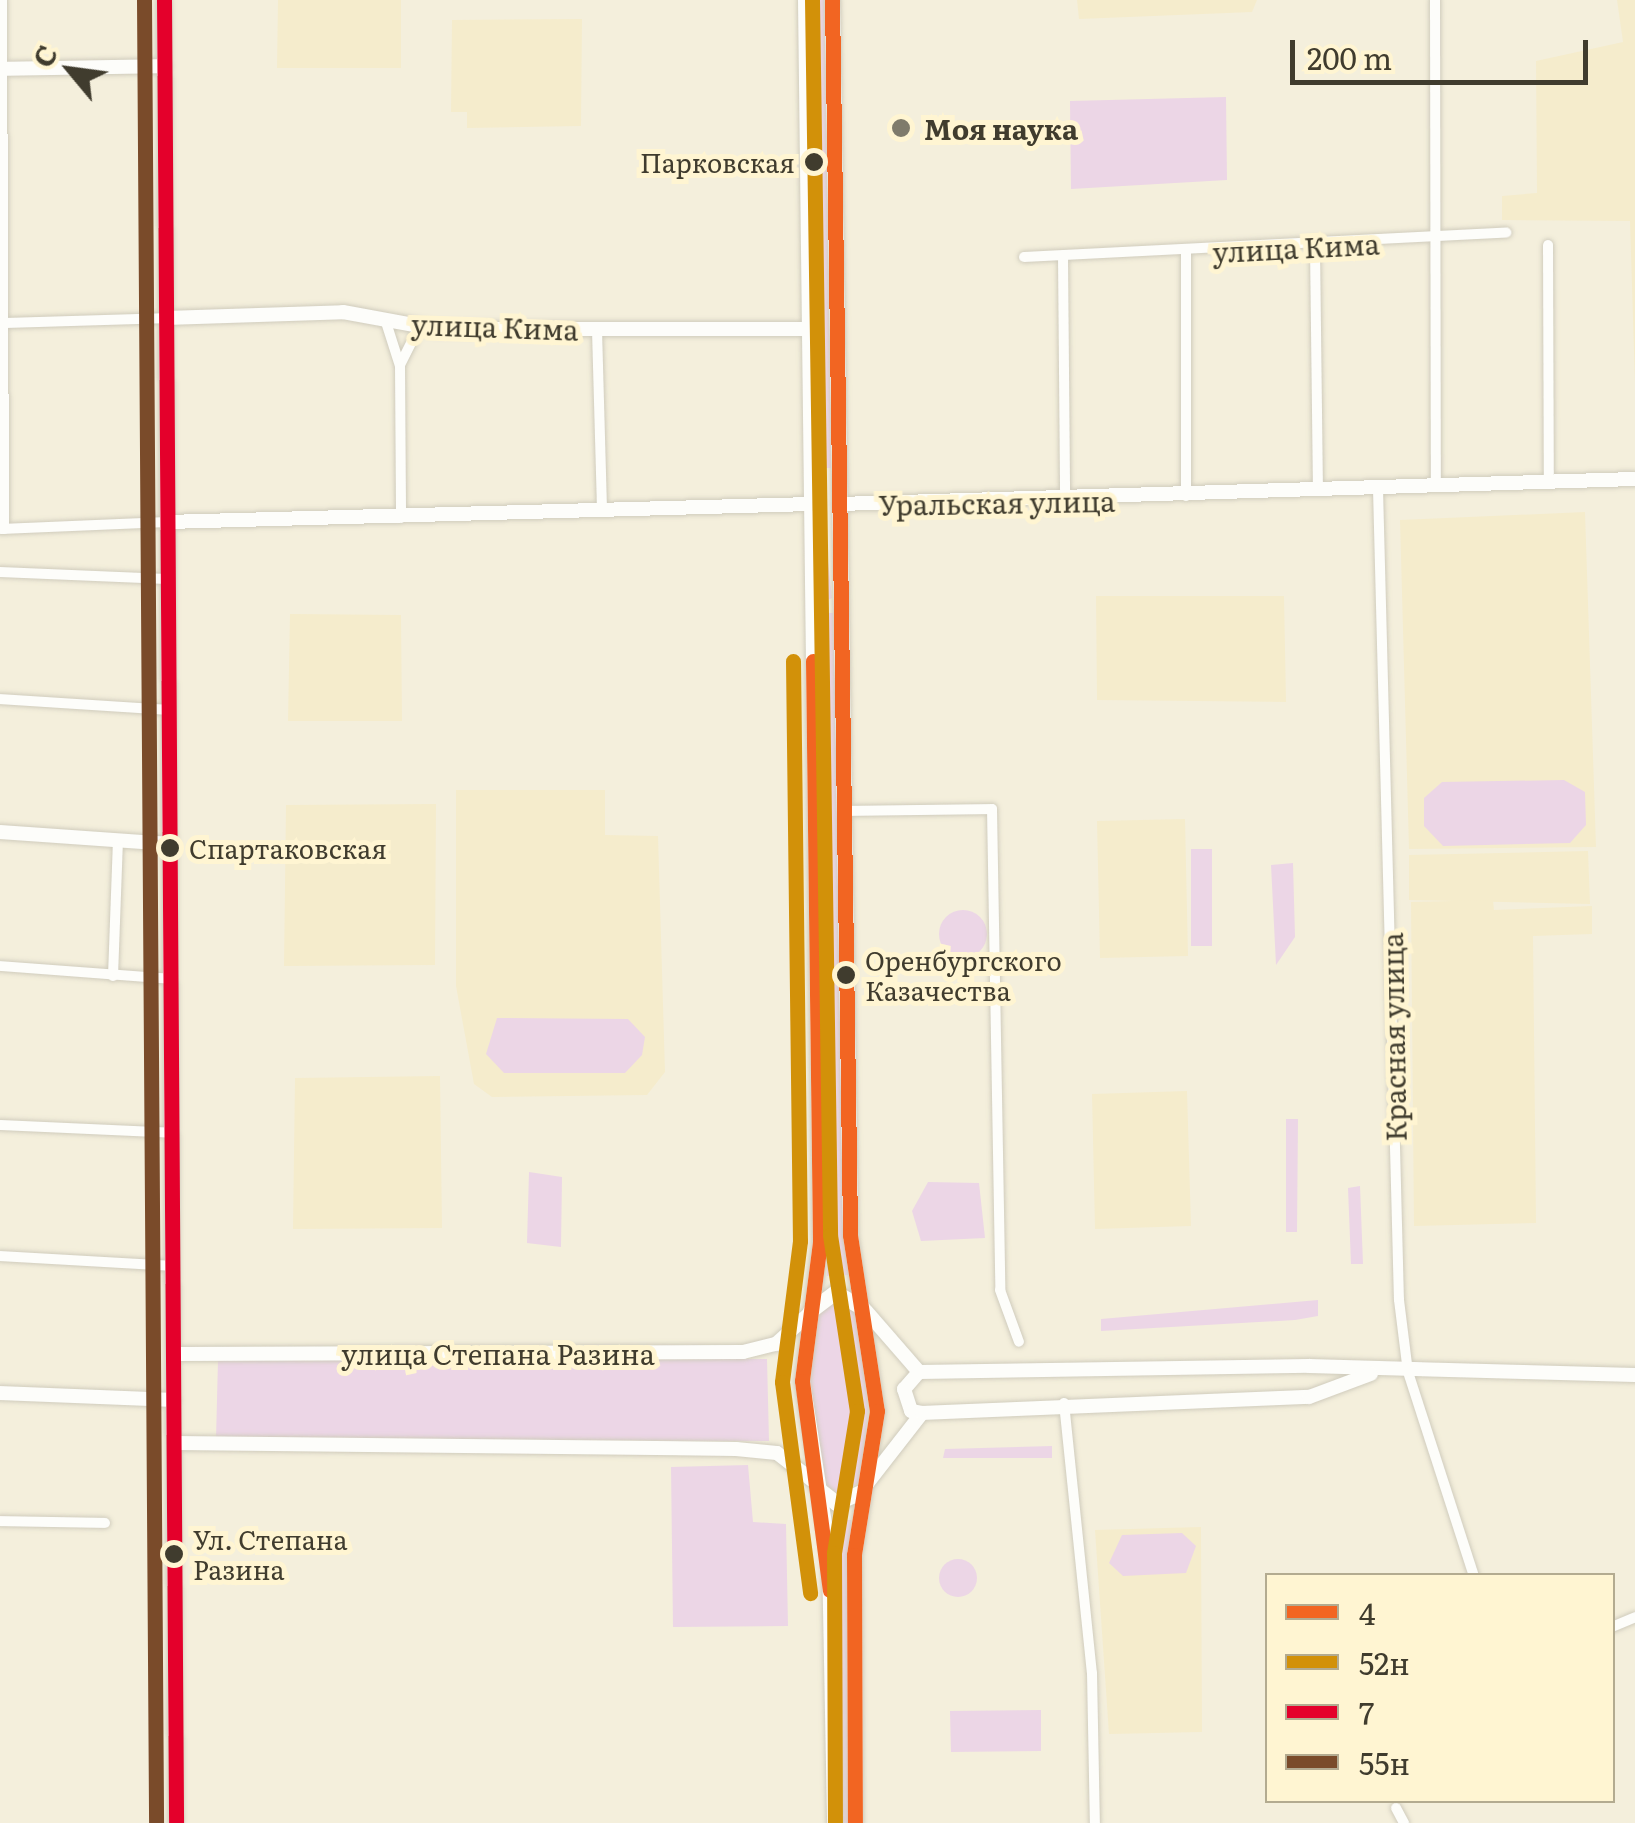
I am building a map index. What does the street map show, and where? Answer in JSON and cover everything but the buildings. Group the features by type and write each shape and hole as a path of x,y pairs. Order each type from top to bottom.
{"main road":[{"path":"164,0 176,1823"},
{"path":"805,0 820,1242 802,1381 812,1480 829,1556 834,1823"},
{"path":"832,0 850,1235 866,1311 877,1411 854,1555 855,1823"},
{"path":"1,69 164,66"},
{"name":"улица Кима","path":"166,318 384,319 418,328 811,328"},
{"name":"Уральская улица","path":"166,522 401,519 602,506 1065,502 1635,479"},
{"path":"812,606 840,606"},
{"path":"0,832 171,844"},
{"path":"808,1314 835,1292 866,1311 919,1372"},
{"name":"улица Степана Разина","path":"174,1354 744,1352 776,1344 808,1314"},
{"path":"1372,1374 1309,1398 1064,1404 922,1413 911,1411 904,1389 919,1372 1309,1366 1372,1374 1635,1375"},
{"path":"0,1393 174,1400"},
{"path":"175,1443 736,1449 778,1453 836,1503 866,1486 922,1413"}],"street":[{"path":"2,0 2,529"},
{"path":"1435,0 1440,212 1429,238 1436,486"},
{"name":"улица Кима","path":"1024,257 1316,247 1506,234"},
{"path":"1548,245 1549,482"},
{"path":"1316,247 1318,491"},
{"path":"1186,252 1186,497"},
{"path":"1063,256 1065,502"},
{"name":"улица Кима","path":"2,323 166,318"},
{"path":"384,319 400,366 401,519"},
{"path":"400,366 418,328"},
{"path":"597,330 602,506"},
{"name":"Красная улица","path":"1378,489 1408,1372 1473,1573"},
{"name":"Уральская улица","path":"2,529 166,522"},
{"path":"0,572 167,579"},
{"path":"0,699 168,710"},
{"path":"846,810 992,809 1000,1290 1019,1342"},
{"path":"113,976 118,842"},
{"path":"0,966 172,980"},
{"path":"0,1125 172,1133"},
{"path":"0,1256 174,1266"},
{"path":"1064,1404 1092,1672 1095,1823"},
{"path":"0,1521 104,1524"},
{"path":"1396,1808 1404,1823"}],"shaded area":[{"path":"278,0 401,0 401,68 277,68"},
{"path":"816,0 824,0 831,468 820,468"},
{"path":"1077,0 1257,0 1252,12 1079,19"},
{"path":"1617,0 1635,0 1635,383 1630,221 1502,220 1502,196 1537,193 1536,61 1623,42"},
{"path":"582,19 581,126 467,128 467,112 451,112 452,20"},
{"path":"1226,97 1227,180 1071,189 1070,101"},
{"path":"1585,512 1596,847 1409,849 1400,520"},
{"path":"825,534 832,598 826,601 819,547"},
{"path":"1096,596 1284,596 1286,702 1097,700"},
{"path":"822,613 833,613 849,1275 827,1276"},
{"path":"290,614 401,615 402,721 288,721"},
{"path":"1564,780 1585,792 1586,825 1570,843 1443,846 1424,826 1424,798 1442,782"},
{"path":"456,790 605,790 605,835 658,836 665,1072 647,1095 492,1097 474,1084 456,986"},
{"path":"436,804 435,965 284,966 286,805"},
{"path":"1185,819 1188,956 1100,958 1097,821"},
{"path":"1191,849 1212,849 1212,946 1191,946"},
{"path":"1588,851 1590,904 1409,900 1409,855"},
{"path":"1293,863 1295,937 1276,965 1271,865"},
{"path":"1493,900 1494,910 1592,906 1592,934 1533,936 1536,1223 1414,1226 1411,902"},
{"path":"963,910 980,917 987,934 980,951 963,958 946,951 939,934 946,917"},
{"path":"497,1018 628,1019 645,1037 642,1055 625,1073 504,1073 486,1054"},
{"path":"440,1076 442,1228 293,1229 295,1078"},
{"path":"1187,1091 1191,1226 1095,1229 1092,1094"},
{"path":"1286,1119 1298,1119 1297,1232 1286,1232"},
{"path":"529,1172 562,1177 561,1247 527,1243"},
{"path":"928,1182 979,1183 985,1238 921,1241 912,1211"},
{"path":"1360,1186 1363,1264 1351,1264 1348,1188"},
{"path":"1318,1300 1318,1316 1295,1320 1101,1331 1101,1319"},
{"path":"839,1301 859,1314 868,1410 861,1481 840,1495 822,1482 813,1446 808,1354 820,1308"},
{"path":"767,1359 769,1441 216,1439 218,1360"},
{"path":"1052,1446 1052,1458 943,1458 945,1449"},
{"path":"748,1465 753,1522 786,1524 788,1626 673,1627 671,1467"},
{"path":"834,1520 851,1520 850,1823 841,1823"},
{"path":"1201,1527 1202,1732 1109,1734 1095,1530"},
{"path":"1182,1533 1196,1546 1186,1573 1123,1576 1109,1563 1122,1535"},
{"path":"958,1559 972,1564 977,1578 972,1592 958,1597 944,1592 939,1578 944,1564"},
{"path":"1041,1710 1041,1751 951,1752 950,1711"}],"transit line":[{"name":"55н","path":"144,0 156,1823"},
{"name":"7","path":"164,0 176,1823"},
{"name":"52н","path":"812,0 830,1235 857,1411 834,1553 835,1823"},
{"name":"4","path":"832,0 850,1235 877,1411 854,1555 855,1823"},
{"name":"52н","path":"793,661 800,1241 782,1382 810,1593"},
{"name":"4","path":"813,661 820,1242 802,1381 830,1590"}],"place":[{"name":"Моя наука","path":"901,128"},
{"name":"Парковская","path":"814,162"},
{"name":"Спартаковская","path":"170,848"},
{"name":"Оренбургского Казачества","path":"846,975"},
{"name":"Ул. Степана Разина","path":"174,1554"}]}
